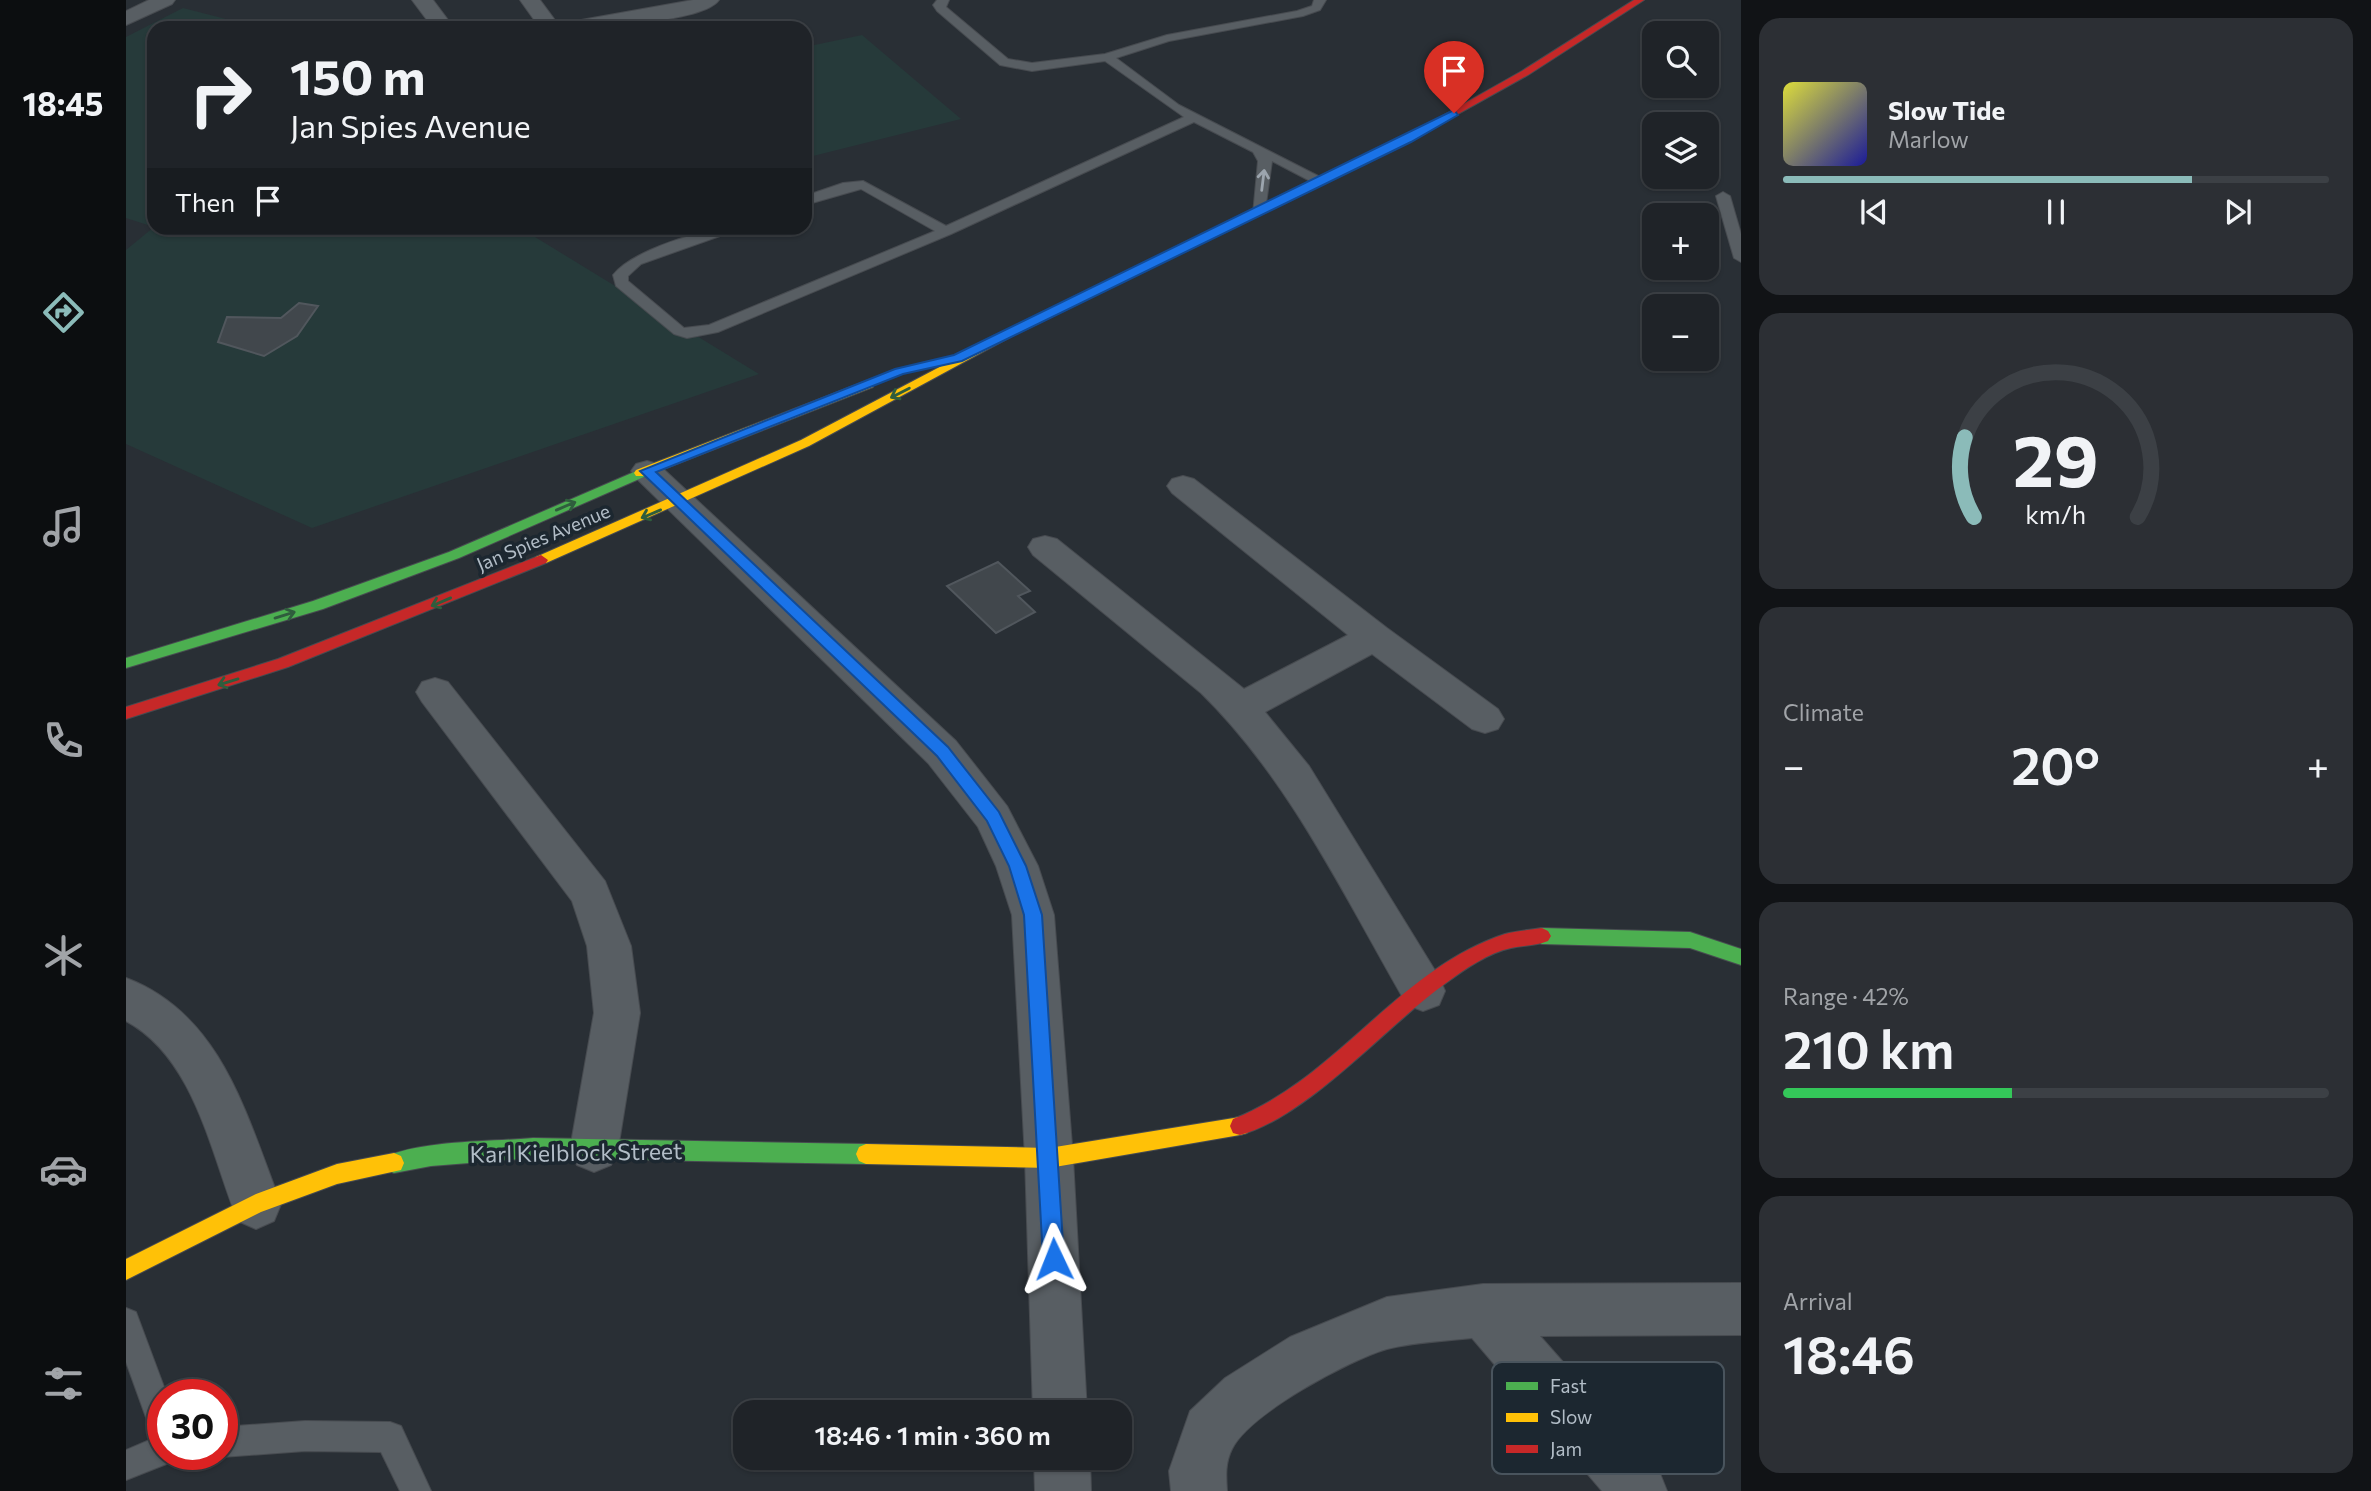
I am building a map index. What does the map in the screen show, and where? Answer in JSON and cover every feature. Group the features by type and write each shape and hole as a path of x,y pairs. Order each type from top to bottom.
{"street":[{"path":"126,19 165,0"},
{"path":"422,0 438,21"},
{"path":"530,0 546,21"},
{"path":"612,21 684,9 709,0"},
{"name":"Jan Spies Avenue","path":"126,663 318,605 454,555 662,487 909,389 958,358 1407,139 1525,73 1640,0"},
{"name":"Jan Spies Avenue","path":"911,369 958,358"},
{"name":"Jan Spies Avenue","path":"126,712 260,672 379,628 887,376"},
{"path":"1183,486 1374,637 1485,719"},
{"path":"662,487 942,752 993,817 1017,866 1033,915 1049,1158 1059,1400"},
{"path":"1045,547 1214,683 1240,708 1295,777 1423,991"},
{"path":"1240,708 1374,637"},
{"path":"435,692 590,893 609,946 617,1013 594,1149"},
{"name":"Karl Kielblock Street","path":"126,1269 256,1204 337,1174 430,1156 533,1147 1049,1158 1246,1125 1311,1087 1423,991 1472,954 1527,936 1690,940 1741,957"},
{"path":"126,998 172,1027 202,1072 256,1204"},
{"path":"1483,1310 1528,1362"},
{"path":"1199,1491 1198,1471 1210,1431 1244,1397 1298,1363 1387,1323 1483,1310 1741,1310"},
{"path":"1062,1470 1063,1491"},
{"path":"1624,1474 1639,1491"}],"lane":[{"path":"943,0 939,5 942,9 1009,64 1032,67 1107,57 1167,38 1299,14 1315,8 1320,0"},
{"path":"1107,57 1167,103 1321,181"},
{"path":"709,235 636,261 620,275 621,283 679,331 700,332 722,326 946,230 1195,117"},
{"path":"1258,211 1265,161 1259,151"},
{"path":"812,199 848,186 863,185 946,230"},
{"path":"1723,196 1741,256"},
{"path":"126,1322 147,1379"},
{"path":"238,1442 305,1436 390,1437 416,1491"},
{"path":"126,1465 147,1456"}],"green space":[{"path":"183,8 234,21 157,21"},
{"path":"147,26 147,225 126,218 126,37"},
{"path":"862,35 961,119 812,156 812,46"},
{"path":"147,233 147,235 532,235 759,374 312,528 126,444 126,250"}],"building":[{"path":"299,303 318,306 297,336 264,356 218,342 227,317 281,318"},
{"path":"998,562 1030,591 1018,596 1035,612 996,633 947,586"}],"traffic: fast":[{"path":"1008,334 1387,150"},
{"path":"126,663 318,605 454,555 641,473"},
{"path":"1542,936 1690,940 1741,957"},
{"path":"394,1163 431,1156 533,1148 866,1154"}],"traffic: slow":[{"path":"541,560 805,443 1008,334"},
{"path":"641,473 869,384"},
{"path":"866,1154 1049,1158 1240,1126"},
{"path":"126,1270 256,1204 337,1174 394,1163"}],"traffic: jam":[{"path":"1387,150 1525,73 1640,0"},
{"path":"126,713 283,663 541,560"},
{"path":"1240,1126 1262,1116 1312,1084 1440,976 1474,955 1508,941 1542,936"}],"route":[{"path":"1054,1259 1033,915 1017,866 993,817 942,752 677,503 647,471 900,371 958,358 1407,139 1454,113"}]}
